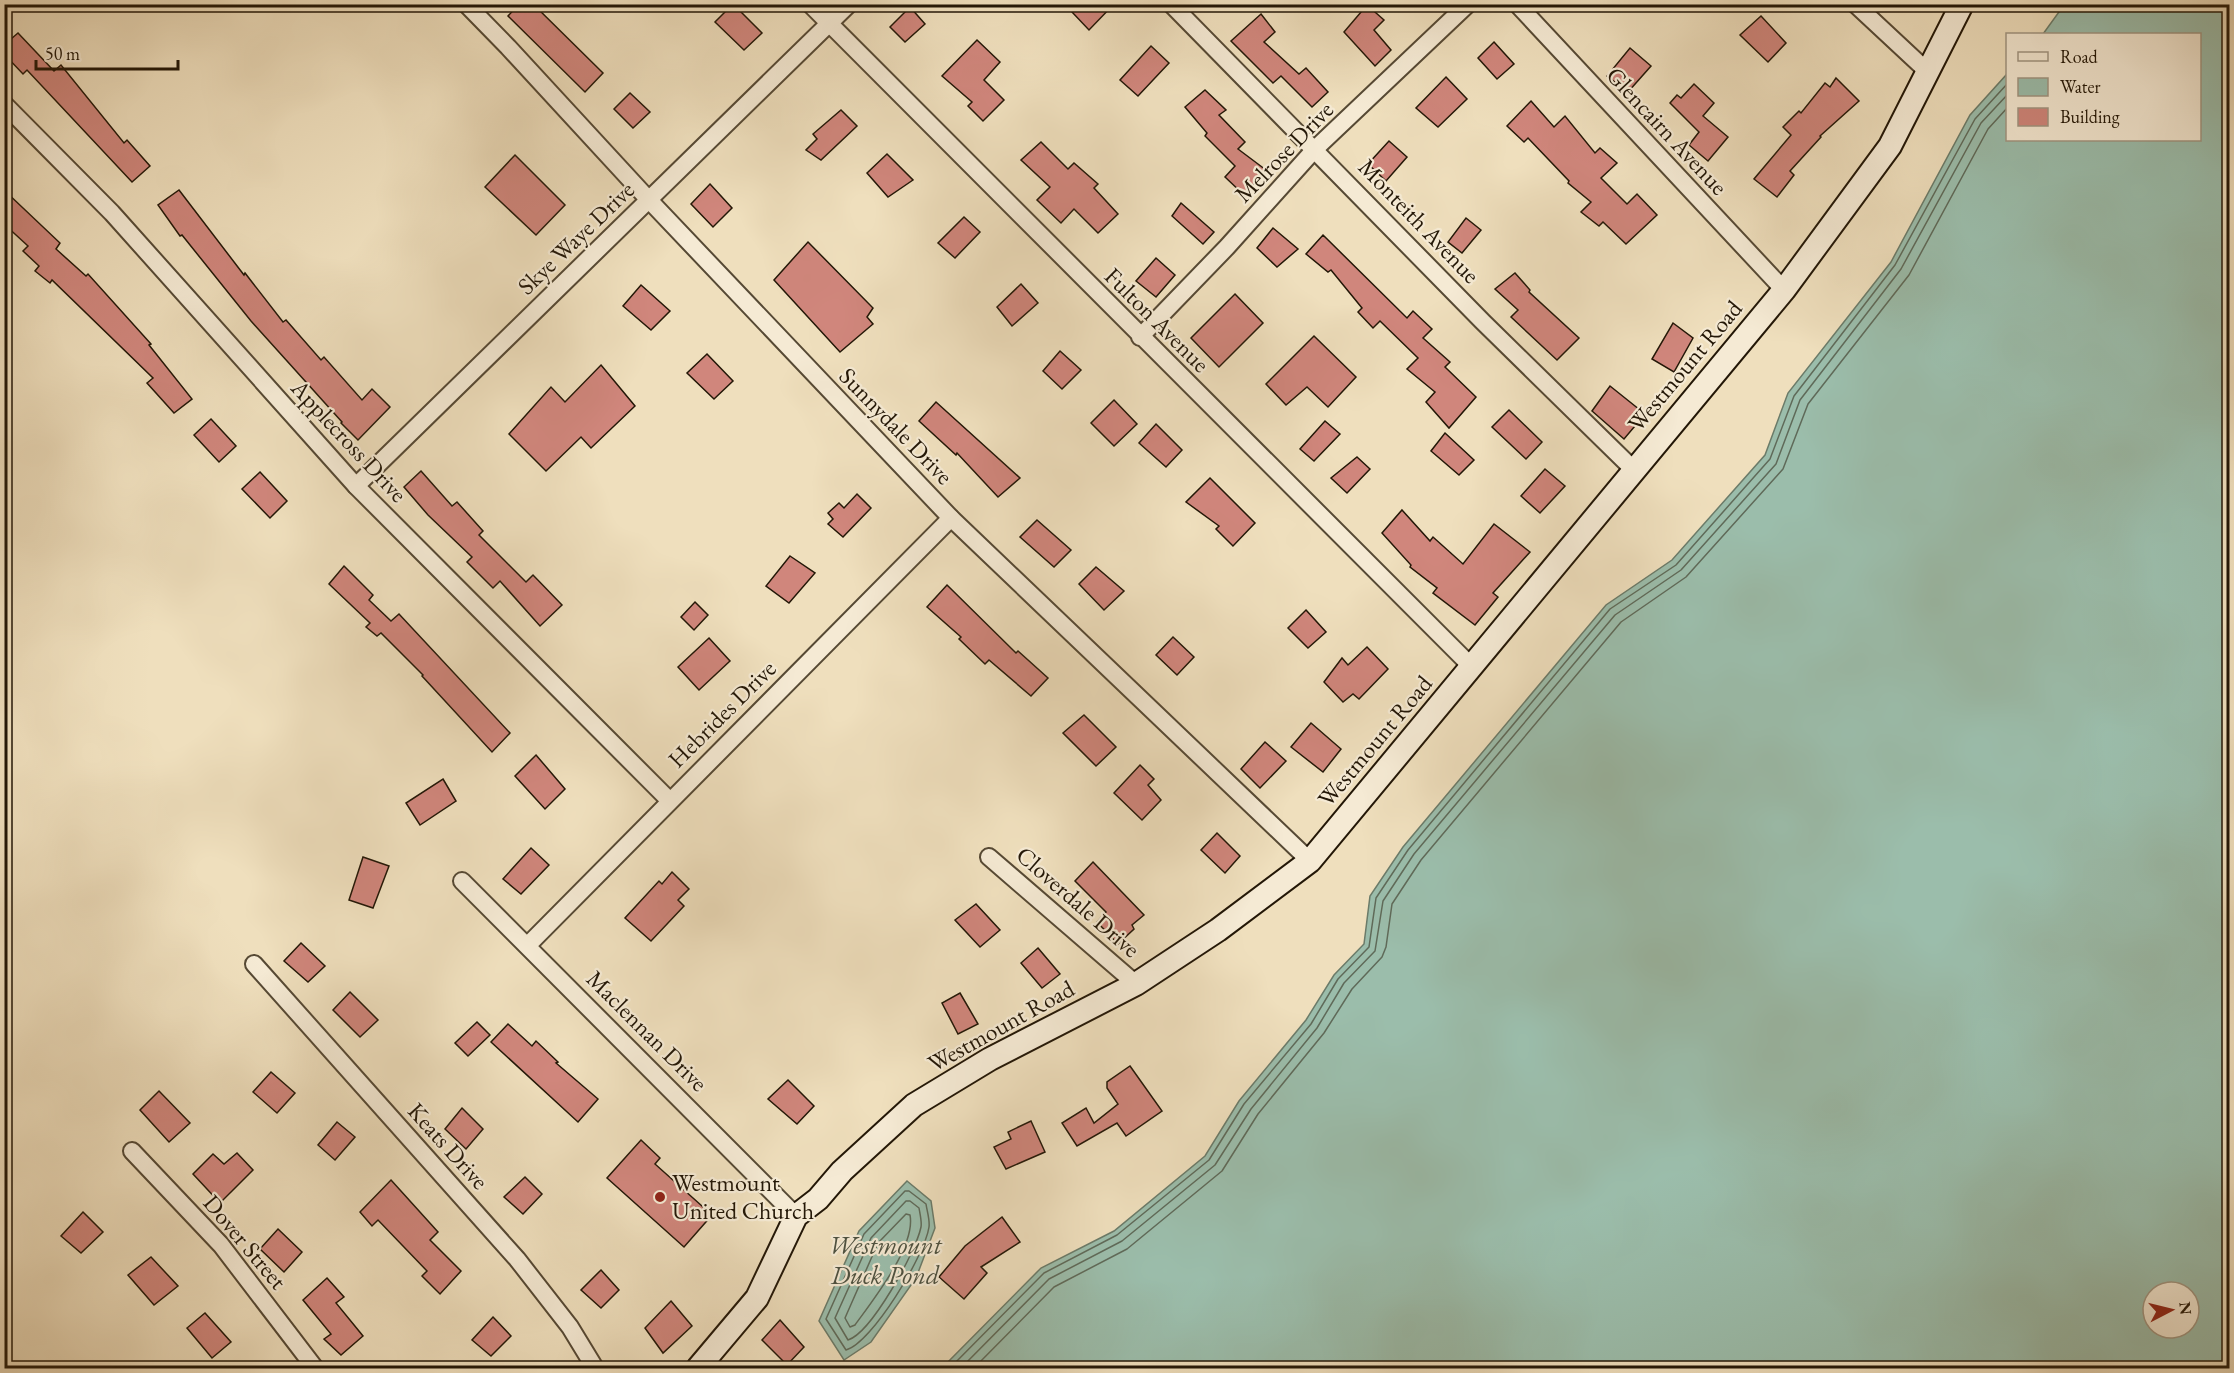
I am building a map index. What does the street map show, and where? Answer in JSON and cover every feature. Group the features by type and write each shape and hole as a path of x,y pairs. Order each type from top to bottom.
{"main road":[{"name":"Westmount Road","path":"698,1368 757,1298 796,1216 818,1199 842,1171 914,1105 990,1059 1136,984 1218,930 1310,861 1784,290 1890,146 1962,4"}],"street":[{"name":"Sunnydale Drive","path":"466,4 951,518 1310,861"},
{"name":"Fulton Avenue","path":"810,4 1472,667"},
{"name":"Skye Waye Drive","path":"356,486 849,4"},
{"name":"Monteith Avenue","path":"1171,4 1483,322 1634,470"},
{"name":"Melrose Drive","path":"1140,337 1227,247 1315,149 1468,4"},
{"name":"Glencairn Avenue","path":"1517,4 1784,290"},
{"path":"1855,4 1928,72"},
{"name":"Applecross Drive","path":"4,104 112,213 356,486 670,801"},
{"name":"Hebrides Drive","path":"528,945 951,518"},
{"name":"Cloverdale Drive","path":"989,857 1136,984"},
{"name":"Maclennan Drive","path":"462,881 796,1216"},
{"name":"Keats Drive","path":"254,964 517,1259 570,1327 595,1368"},
{"name":"Dover Street","path":"132,1151 220,1245 315,1368"}],"water":[{"path":"2064,5 2229,5 2229,1368 942,1368 1041,1268 1114,1231 1205,1156 1239,1101 1306,1020 1334,975 1364,944 1370,896 1403,847 1606,605 1672,560 1765,455 1788,393 1891,262 1970,115 2006,75 2006,141 2201,141 2201,33 2044,33"},
{"name":"Westmount Duck Pond","path":"907,1181 931,1201 935,1228 916,1278 871,1342 844,1360 819,1321 859,1231"}],"building":[{"path":"519,4 533,4 603,73 585,92 508,16"},
{"path":"733,4 762,33 744,50 715,22"},
{"path":"1079,4 1114,4 1089,30 1072,12"},
{"path":"1367,5 1384,20 1374,30 1391,50 1375,66 1344,32"},
{"path":"910,7 925,24 905,42 890,27"},
{"path":"1261,14 1275,32 1264,42 1299,74 1306,68 1328,92 1312,107 1281,76 1273,83 1231,41"},
{"path":"1761,16 1786,43 1768,62 1740,35"},
{"path":"18,33 54,71 61,65 124,143 127,140 150,166 132,182 27,70 23,74 4,54 4,45"},
{"path":"977,40 1000,62 984,80 1004,100 983,121 968,106 972,102 942,76"},
{"path":"1494,42 1514,64 1497,79 1478,58"},
{"path":"1151,46 1169,63 1138,96 1120,80"},
{"path":"1630,48 1651,66 1628,92 1607,76"},
{"path":"1446,77 1467,99 1438,127 1416,108"},
{"path":"1836,78 1859,101 1820,136 1790,171 1794,175 1777,197 1754,179 1791,135 1783,127 1799,111 1801,113 1825,83 1830,87"},
{"path":"1694,84 1714,103 1703,116 1728,137 1708,161 1689,145 1699,132 1670,103 1677,95 1681,98"},
{"path":"1205,90 1226,110 1219,115 1245,142 1238,149 1266,170 1244,195 1225,177 1235,166 1205,136 1207,133 1185,107"},
{"path":"630,93 650,112 633,128 614,109"},
{"path":"1531,101 1554,127 1565,116 1595,153 1600,148 1617,163 1601,178 1627,204 1637,194 1657,215 1626,244 1603,222 1599,226 1581,212 1591,202 1568,183 1569,181 1528,138 1524,142 1507,126"},
{"path":"841,110 857,126 821,160 806,150 817,139 813,134"},
{"path":"1389,141 1407,157 1386,181 1368,164"},
{"path":"1041,142 1068,169 1074,163 1098,184 1094,188 1118,214 1098,233 1074,209 1061,223 1037,200 1050,187 1021,160"},
{"path":"887,154 913,180 888,197 867,173"},
{"path":"515,155 565,205 536,235 485,187"},
{"path":"710,184 732,208 713,227 691,204"},
{"path":"4,190 60,243 56,249 86,276 88,274 151,344 149,345 192,399 174,413 147,383 153,378 52,280 50,283 35,271 39,266 23,251 28,246 4,224"},
{"path":"179,190 283,322 286,320 321,360 324,357 362,400 372,389 390,407 358,440 251,321 182,235 180,236 158,205"},
{"path":"1181,203 1214,232 1203,244 1172,216"},
{"path":"964,217 980,232 955,258 938,243"},
{"path":"1466,218 1481,230 1462,253 1448,242"},
{"path":"1273,228 1298,249 1277,267 1257,248"},
{"path":"1323,235 1407,318 1413,311 1432,329 1423,338 1450,362 1445,367 1476,397 1449,428 1426,402 1435,392 1407,369 1418,358 1380,321 1373,328 1358,312 1362,308 1331,270 1328,272 1306,254"},
{"path":"808,242 873,308 867,317 873,324 840,352 774,280"},
{"path":"1156,258 1175,275 1156,297 1136,281"},
{"path":"1515,273 1530,290 1529,292 1579,338 1557,360 1511,317 1518,310 1495,289"},
{"path":"1021,284 1038,303 1012,326 997,307"},
{"path":"641,285 670,311 651,330 623,306"},
{"path":"1235,294 1263,323 1219,367 1191,338"},
{"path":"1673,323 1693,338 1674,372 1652,359"},
{"path":"1314,336 1356,377 1328,407 1307,387 1286,405 1266,384"},
{"path":"1060,351 1081,370 1062,389 1043,371"},
{"path":"707,354 733,381 714,399 687,373"},
{"path":"601,365 635,406 591,448 581,437 546,471 509,434 551,387 565,402"},
{"path":"1610,386 1645,414 1624,439 1592,411"},
{"path":"1114,400 1137,424 1114,446 1091,423"},
{"path":"936,402 1020,478 998,497 957,453 956,455 919,421"},
{"path":"1509,410 1542,442 1526,459 1492,427"},
{"path":"211,419 236,446 219,462 194,435"},
{"path":"1325,421 1340,434 1314,461 1300,449"},
{"path":"1156,424 1182,450 1166,467 1139,443"},
{"path":"1445,433 1474,460 1459,475 1431,451"},
{"path":"1357,457 1370,469 1347,493 1331,478"},
{"path":"1545,469 1565,486 1540,513 1521,496"},
{"path":"421,471 452,506 457,502 483,531 479,535 526,582 533,575 562,605 540,626 500,581 493,588 467,562 472,557 428,515 404,487"},
{"path":"260,472 287,501 270,518 242,489"},
{"path":"1210,478 1255,523 1233,546 1216,529 1219,526 1186,502"},
{"path":"857,494 871,508 843,537 828,524 833,519 828,513 839,503 844,508"},
{"path":"1402,510 1430,541 1433,537 1463,564 1494,524 1530,552 1493,593 1498,597 1475,625 1433,593 1437,588 1410,567 1411,565 1382,533"},
{"path":"1037,520 1071,550 1054,567 1020,537"},
{"path":"790,556 815,573 789,603 766,586"},
{"path":"344,566 373,595 369,600 391,621 399,614 510,733 492,752 423,675 381,633 377,636 366,627 370,623 329,584"},
{"path":"1096,567 1124,591 1104,610 1079,584"},
{"path":"947,585 1016,653 1018,651 1048,678 1031,696 989,660 985,664 959,639 961,637 927,607"},
{"path":"695,602 708,615 694,630 681,617"},
{"path":"1306,610 1326,632 1308,648 1288,628"},
{"path":"1173,637 1194,657 1177,675 1156,655"},
{"path":"709,638 730,661 699,690 678,667"},
{"path":"1367,647 1388,669 1359,699 1353,694 1343,702 1324,682 1342,658 1348,665"},
{"path":"1084,715 1116,747 1096,766 1063,733"},
{"path":"1311,723 1341,749 1323,772 1291,747"},
{"path":"1265,742 1286,761 1260,788 1241,769"},
{"path":"536,755 565,789 545,809 515,776"},
{"path":"1140,765 1154,779 1148,785 1161,800 1142,820 1114,793"},
{"path":"443,779 456,801 420,825 406,803"},
{"path":"1217,833 1240,856 1225,873 1201,850"},
{"path":"531,848 549,865 521,894 503,879"},
{"path":"363,857 389,866 373,908 349,900"},
{"path":"1093,862 1144,915 1132,925 1134,929 1118,944 1097,922 1106,912 1075,881"},
{"path":"672,872 689,889 678,900 684,906 651,941 625,918 659,881 662,884"},
{"path":"976,904 1000,930 980,947 955,920"},
{"path":"301,943 325,966 308,982 284,961"},
{"path":"1038,948 1060,974 1042,988 1021,963"},
{"path":"350,992 378,1020 360,1037 333,1010"},
{"path":"960,993 978,1024 958,1034 942,1003"},
{"path":"477,1022 490,1035 468,1056 455,1043"},
{"path":"508,1024 532,1046 536,1041 558,1062 556,1063 598,1099 578,1122 491,1042"},
{"path":"1130,1066 1162,1111 1126,1136 1117,1123 1077,1146 1062,1123 1086,1108 1094,1123 1118,1104 1107,1088 1107,1082"},
{"path":"271,1072 295,1093 277,1113 253,1092"},
{"path":"788,1080 814,1106 797,1124 768,1099"},
{"path":"159,1091 190,1123 169,1142 140,1110"},
{"path":"462,1108 483,1129 466,1149 445,1129"},
{"path":"1031,1121 1045,1152 1006,1169 994,1147 1011,1139 1008,1132"},
{"path":"337,1122 355,1137 335,1160 318,1145"},
{"name":"Westmount United Church","path":"641,1140 660,1158 655,1164 712,1215 684,1247 607,1178"},
{"path":"237,1153 253,1170 220,1203 193,1174 213,1154 224,1164"},
{"path":"525,1177 542,1194 523,1214 504,1197"},
{"path":"391,1180 438,1232 430,1240 461,1271 440,1294 422,1276 427,1271 378,1220 372,1226 360,1212"},
{"path":"83,1212 103,1232 81,1253 61,1236"},
{"path":"1002,1217 1020,1242 981,1267 987,1273 964,1299 939,1277 965,1246"},
{"path":"278,1229 302,1252 284,1272 260,1249"},
{"path":"151,1257 178,1286 154,1305 128,1275"},
{"path":"601,1270 619,1290 601,1308 581,1290"},
{"path":"327,1278 344,1297 336,1303 363,1336 341,1355 324,1339 331,1334 303,1300"},
{"path":"671,1301 692,1326 663,1353 645,1328"},
{"path":"205,1313 231,1342 212,1358 187,1328"},
{"path":"493,1317 511,1336 491,1356 472,1340"},
{"path":"780,1320 804,1347 787,1365 762,1340"}],"place":[{"name":"Westmount United Church","path":"660,1197"}]}
